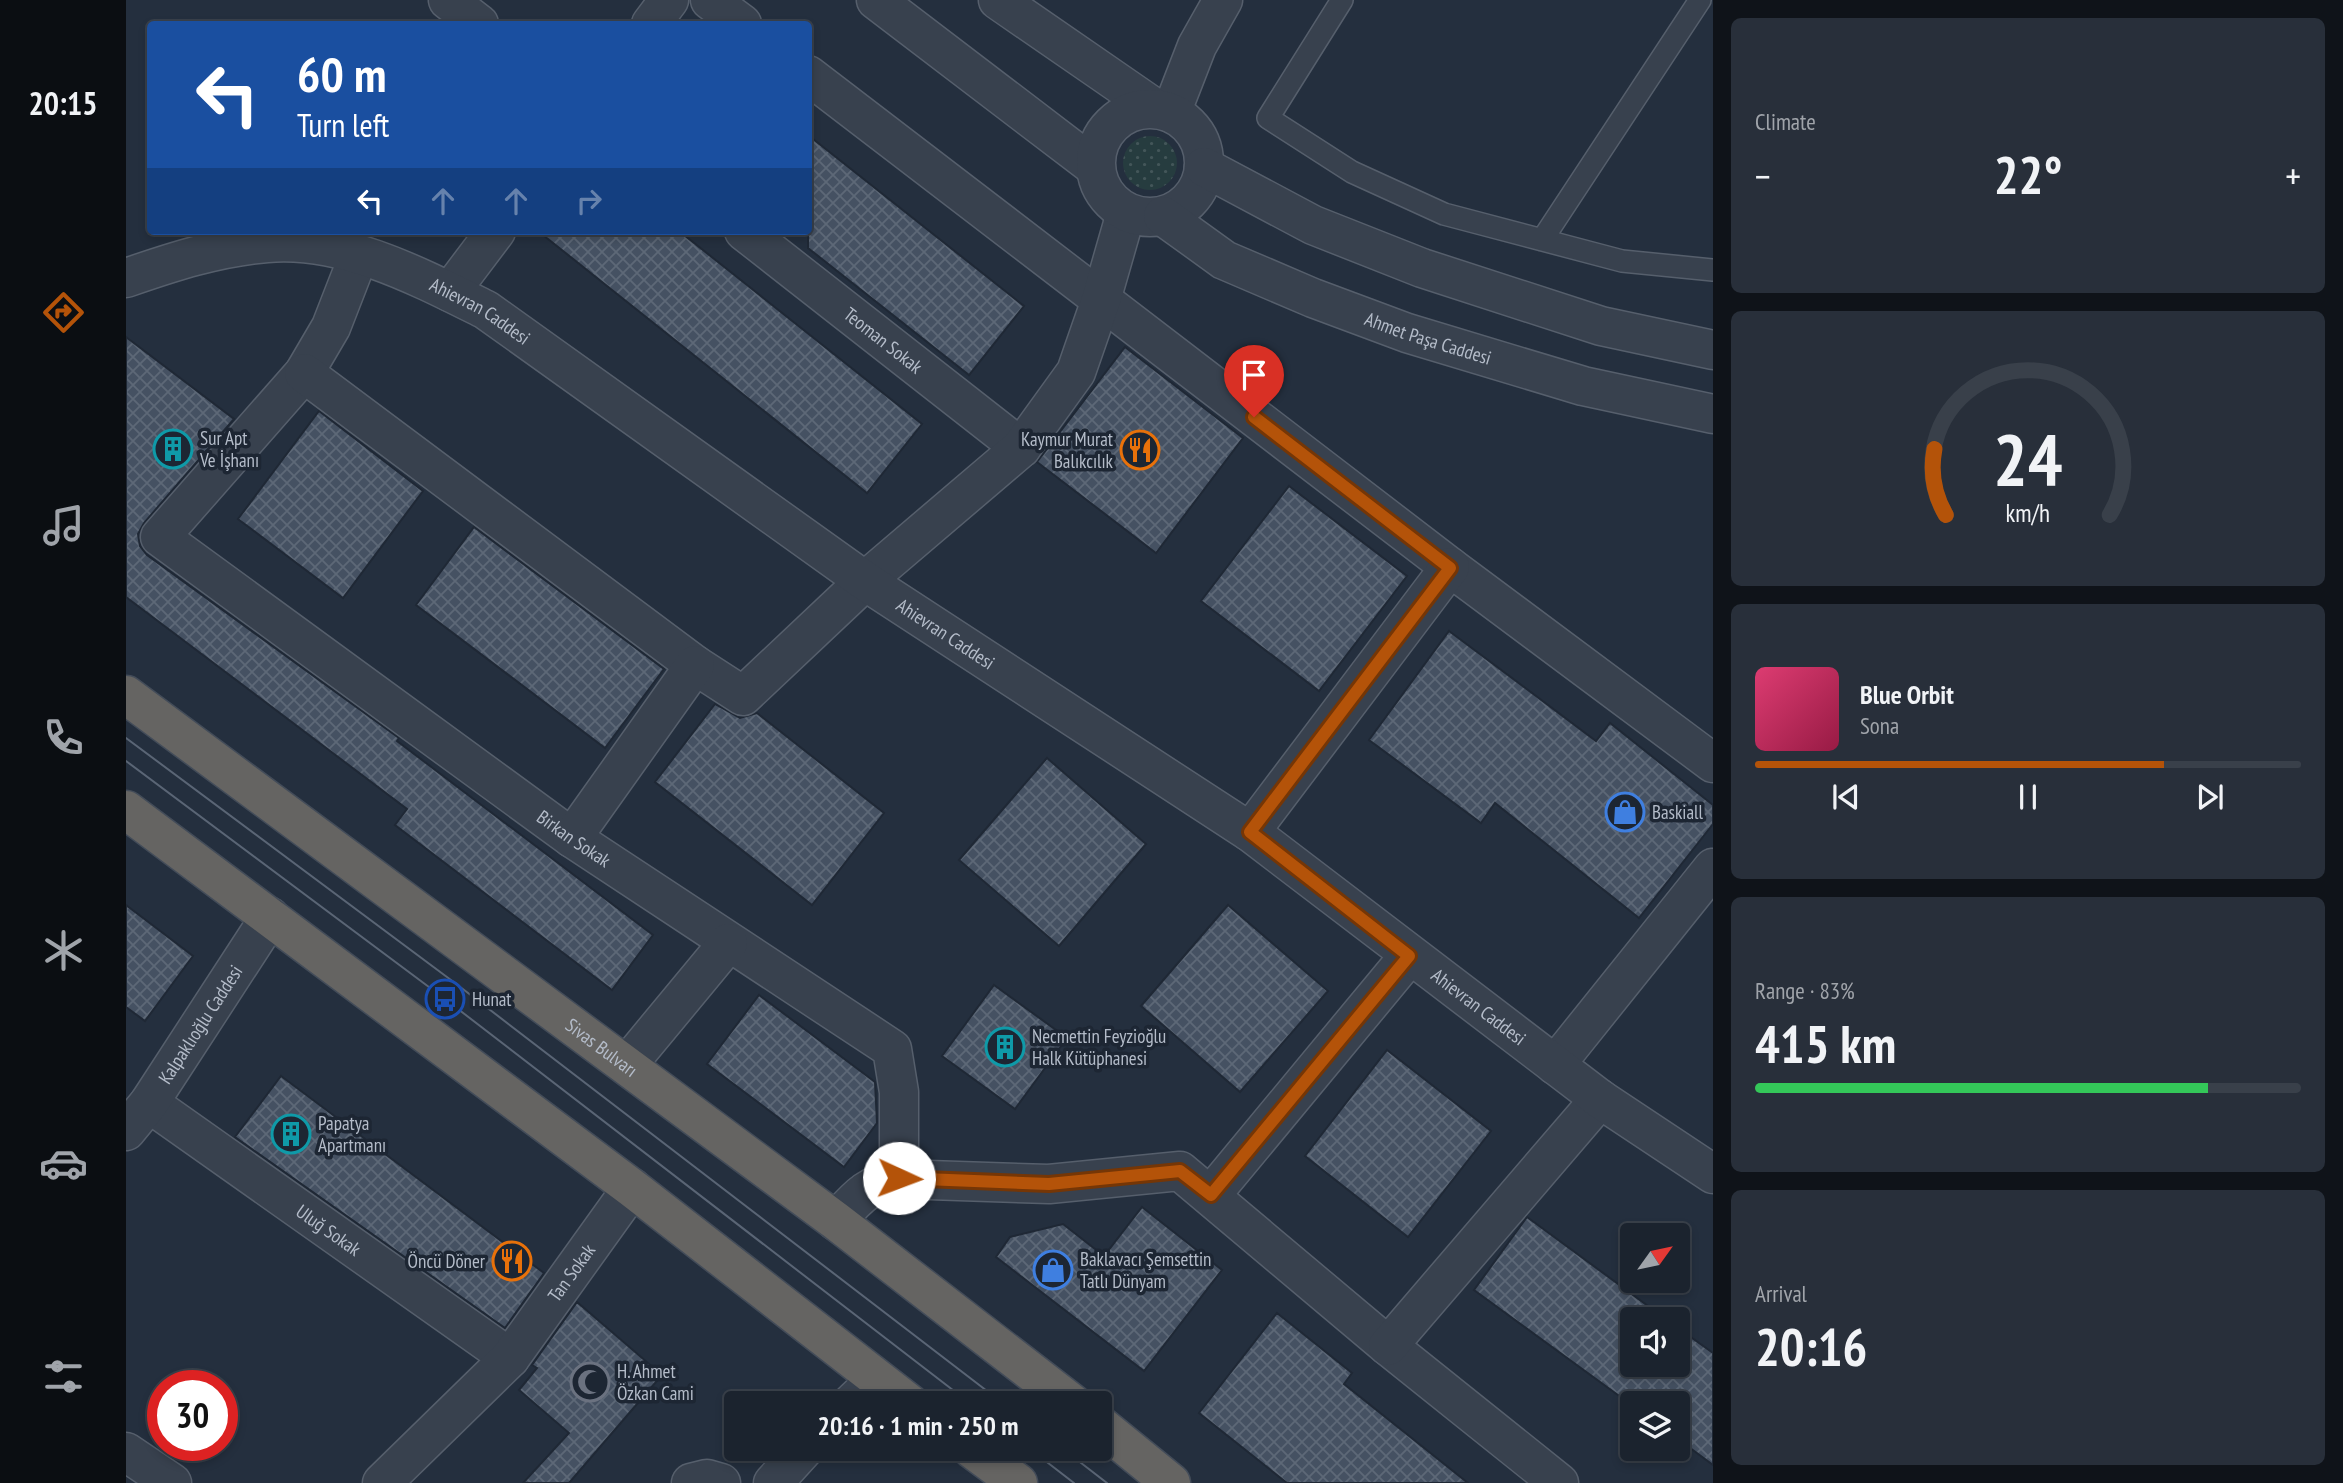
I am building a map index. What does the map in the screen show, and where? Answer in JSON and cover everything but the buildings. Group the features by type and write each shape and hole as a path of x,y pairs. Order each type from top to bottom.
{"highway":[{"name":"Sivas Bulvarı","path":"126,695 836,1221 1056,1391"},
{"path":"126,810 632,1188 864,1391"},
{"path":"1112,1435 1171,1483"},
{"path":"988,1461 1018,1483"}],"street":[{"path":"448,0 475,21"},
{"path":"653,21 669,0"},
{"path":"710,0 738,21"},
{"path":"876,0 1095,167"},
{"path":"998,0 1163,111 1196,135 1203,150 1204,167 1200,184 1192,199 1163,216 1144,218 1126,213 1111,201 1100,186 1095,167 1097,148 1105,131 1119,118 1136,110 1163,111"},
{"path":"1163,111 1223,0"},
{"path":"812,78 1450,568 1713,763"},
{"path":"1204,167 1313,225 1366,248 1601,326 1713,351"},
{"path":"359,255 331,327 304,373 695,665 743,696 865,580 1021,448 1076,372 1101,300 1126,213"},
{"name":"Ahmet Paşa Caddesi","path":"1163,216 1235,265 1301,294 1407,333 1583,386 1713,414"},
{"path":"450,292 493,235"},
{"name":"Teoman Sokak","path":"749,235 1021,448"},
{"name":"Ahievran Caddesi","path":"126,278 187,257 270,243 308,244 359,255 450,292 486,310 865,580 1250,832 1409,956 1600,1099 1713,1174"},
{"name":"Birkan Sokak","path":"304,373 160,537 572,838 892,1049 899,1092 899,1178"},
{"path":"1250,832 1450,568"},
{"path":"572,838 695,665"},
{"path":"1555,1065 1713,868"},
{"name":"Kalpaklıoğlu Caddesi","path":"137,1117 270,917"},
{"path":"626,1065 728,943"},
{"path":"1211,1195 1409,956"},
{"path":"1388,1346 1600,1099"},
{"name":"Uluğ Sokak","path":"137,1117 510,1358"},
{"path":"836,1221 864,1190 880,1181 899,1178 1049,1184 1180,1171 1388,1346 1559,1483"},
{"name":"Tan Sokak","path":"382,1483 510,1358 632,1188"},
{"path":"126,1452 172,1483"},
{"path":"773,1483 793,1461"},
{"path":"691,1483 707,1479 721,1483"}],"lane":[{"path":"1342,0 1268,118 1352,172 1444,214 1622,261 1713,270"},
{"path":"1542,240 1700,0"}],"green space":[{"path":"1155,136 1165,140 1173,148 1177,163 1173,178 1165,186 1145,190 1135,186 1127,178 1123,158 1127,148 1135,140"}],"tram line":[{"path":"126,738 455,983 987,1391"},
{"path":"126,761 445,999 954,1391"},
{"path":"1046,1461 1074,1483"},
{"path":"1079,1461 1107,1483"}],"place":[{"name":"Sur Apt Ve İşhanı","path":"173,449"},
{"name":"Kaymur Murat Balıkcılık","path":"1140,450"},
{"name":"Baskiall","path":"1625,812"},
{"name":"Hunat","path":"445,999"},
{"name":"Necmettin Feyzioğlu Halk Kütüphanesi","path":"1005,1047"},
{"name":"Papatya Apartmanı","path":"291,1134"},
{"name":"Öncü Döner","path":"512,1261"},
{"name":"Baklavacı Şemsettin Tatlı Dünyam","path":"1053,1270"},
{"name":"H. Ahmet Özkan Cami","path":"590,1382"}],"route":[{"path":"899,1178 1049,1184 1180,1171 1211,1195 1409,956 1250,832 1450,568 1254,417"}]}
